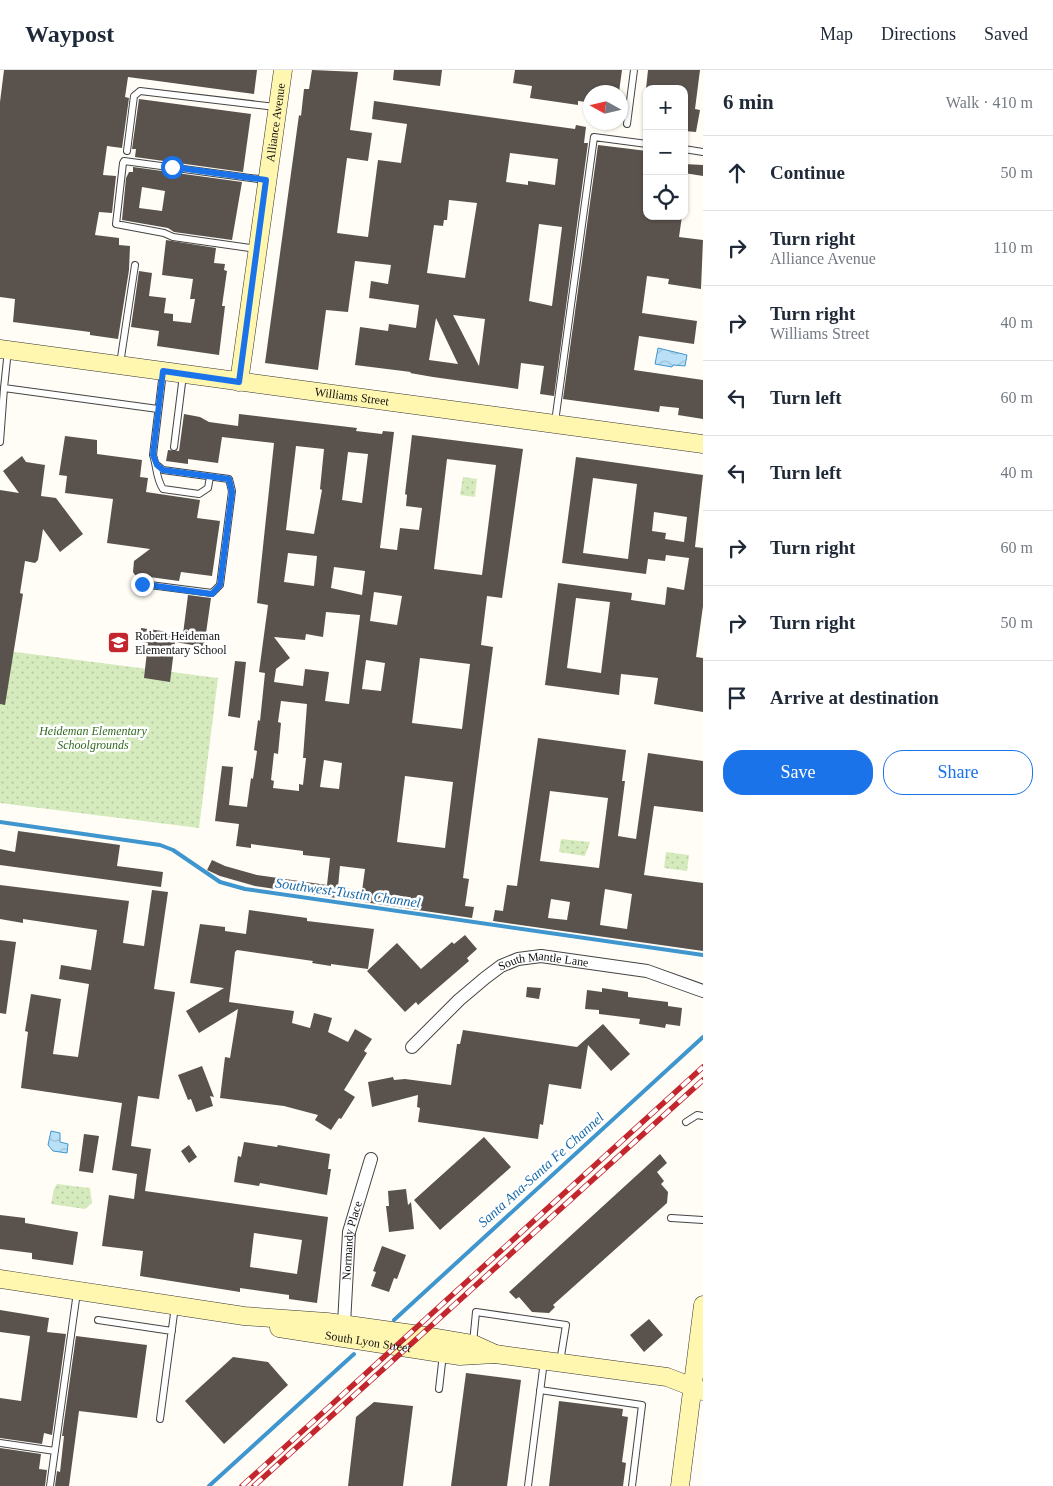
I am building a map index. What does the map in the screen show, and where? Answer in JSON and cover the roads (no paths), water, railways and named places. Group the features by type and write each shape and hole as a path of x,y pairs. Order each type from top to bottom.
{"street":[{"name":"Alliance Avenue","path":"239,382 282,70"},
{"name":"Williams Street","path":"4,349 703,444"},
{"name":"South Mantle Lane","path":"412,1047 459,1000 485,978 501,966 518,959 541,956 646,971 703,991"},
{"name":"Normandy Place","path":"344,1324 349,1232 371,1160"},
{"name":"South Lyon Street","path":"0,1279 244,1316 344,1324 473,1344 495,1354"},
{"path":"680,1486 698,1389 703,1305"},
{"name":"South Lyon Street","path":"244,1316 262,1326 460,1356 495,1354 667,1377 698,1389"},
{"path":"262,1326 296,1325 339,1331 343,1330 344,1324"}],"lane":[{"path":"628,116 634,70"},
{"path":"127,151 134,96 140,91 276,107"},
{"path":"555,424 594,137 643,143"},
{"path":"688,150 703,152"},
{"path":"257,249 172,237 116,224 123,163 124,161 134,162 266,180"},
{"path":"120,365 135,265"},
{"path":"0,442 4,388 4,349"},
{"path":"163,371 153,455 157,465 158,481 163,489 199,494 208,488 210,477"},
{"path":"174,447 183,374"},
{"path":"4,388 158,409"},
{"path":"142,584 212,594 220,585 232,492 229,479 163,470 157,465"},
{"path":"686,1122 698,1115 703,1116"},
{"path":"671,1218 703,1220"},
{"path":"50,1486 77,1290"},
{"path":"160,1419 175,1305"},
{"path":"473,1344 476,1312 566,1325 540,1390 528,1486"},
{"path":"98,1320 172,1331"},
{"path":"439,1389 443,1353"},
{"path":"540,1390 642,1405 632,1486"},
{"path":"0,1443 55,1451"}],"water":[{"path":"658,348 687,355 685,366 673,365 672,367 655,364"},
{"path":"51,1131 60,1133 60,1142 68,1144 67,1153 53,1151 48,1145"}],"waterway":[{"name":"Southwest-Tustin Channel","path":"0,822 160,845 173,850 220,882 245,889 703,955"},
{"name":"Santa Ana-Santa Fe Channel","path":"394,1320 703,1037"},
{"name":"Santa Ana-Santa Fe Channel","path":"209,1486 354,1354"}],"railway":[{"path":"242,1486 703,1067"},
{"path":"254,1486 703,1080"}],"place":[{"name":"Robert Heideman Elementary School","path":"119,643"}],"park label":[{"name":"Heideman Elementary Schoolgrounds","path":"93,738"}]}
